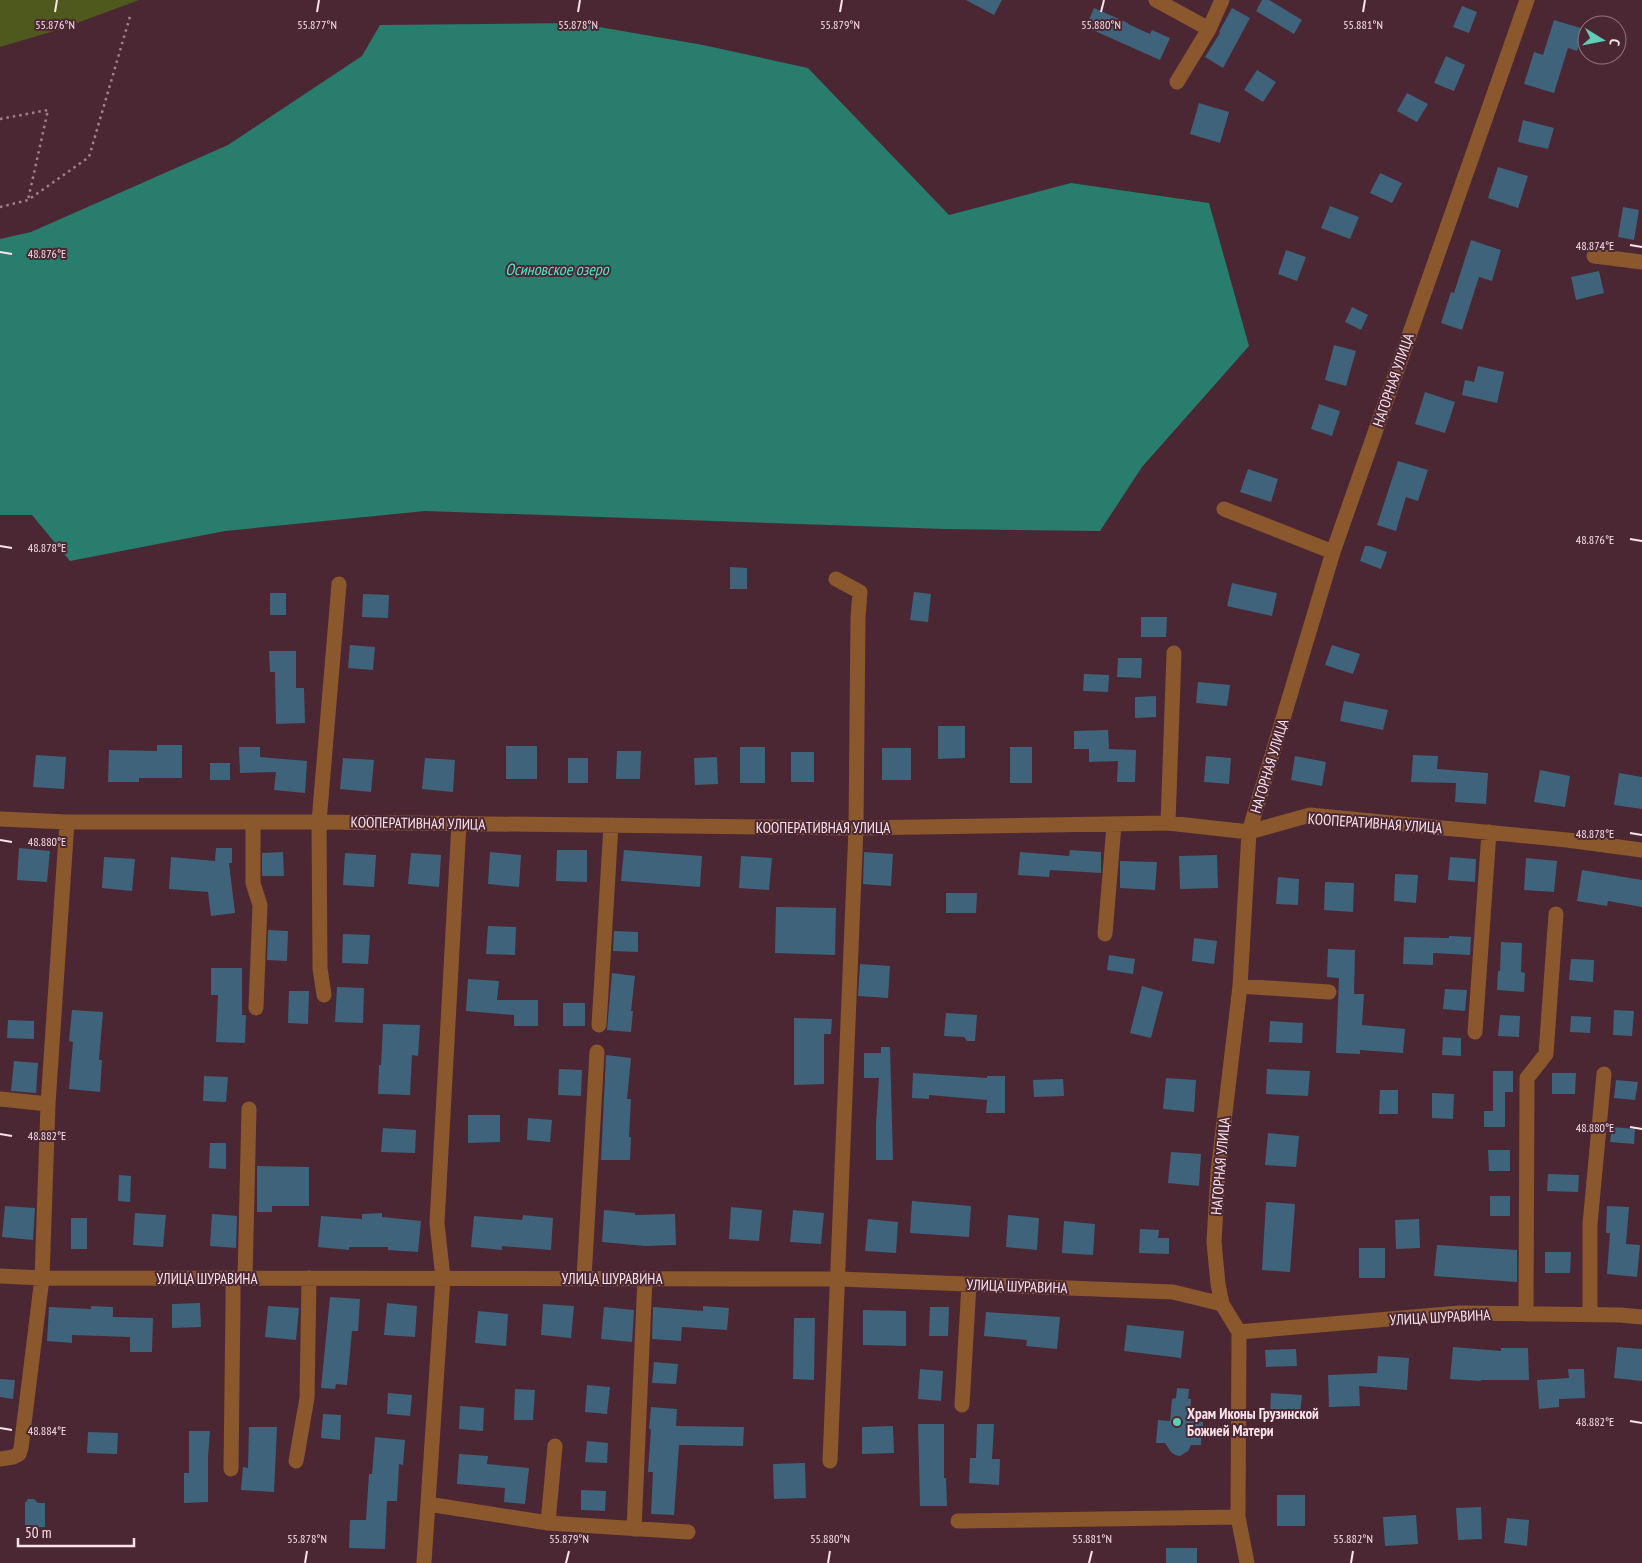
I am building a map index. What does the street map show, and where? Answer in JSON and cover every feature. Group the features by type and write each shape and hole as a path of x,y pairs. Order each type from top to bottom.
{"street":[{"path":"1156,0 1209,29"},
{"path":"1177,82 1209,29 1222,0"},
{"name":"НАГОРНАЯ УЛИЦА","path":"1239,1332 1222,1304 1214,1242 1218,1172 1240,986 1249,832 1333,552 1527,0"},
{"path":"1594,256 1642,262"},
{"path":"1224,509 1333,552"},
{"path":"830,1461 856,828 858,618 860,592 836,579"},
{"path":"324,995 320,968 319,822 339,584"},
{"path":"1168,824 1174,653"},
{"name":"КООПЕРАТИВНАЯ УЛИЦА","path":"0,819 67,822 319,822 856,828 1168,824 1249,832 1310,815 1567,840 1642,850"},
{"path":"0,1460 19,1454 22,1448 42,1278 48,1104 67,822"},
{"path":"253,822 252,882 260,905 256,1008"},
{"path":"424,1563 442,1278 437,1223 458,824"},
{"path":"599,1025 611,825"},
{"path":"1105,934 1114,825"},
{"path":"1476,1032 1489,832"},
{"path":"1526,1314 1527,1078 1546,1054 1556,914"},
{"path":"1240,986 1328,992"},
{"path":"584,1278 597,1052"},
{"path":"1590,1315 1590,1224 1604,1074"},
{"path":"0,1099 48,1104"},
{"path":"231,1469 234,1302 239,1278 249,1109"},
{"name":"УЛИЦА ШУРАВИНА","path":"0,1276 42,1278 838,1279 1173,1292 1222,1304"},
{"path":"296,1461 307,1398 309,1278"},
{"path":"634,1529 645,1278"},
{"path":"962,1405 970,1284"},
{"name":"УЛИЦА ШУРАВИНА","path":"1239,1332 1459,1313 1620,1315 1642,1317"},
{"path":"1239,1332 1238,1516 1247,1563"},
{"path":"548,1523 555,1446"},
{"path":"428,1504 548,1523 688,1532"},
{"path":"958,1520 1238,1516"}],"path":[{"path":"0,207 28,200 89,157 131,13"},
{"path":"0,119 48,110 28,200"}],"shaded area":[{"path":"0,0 139,0 61,29 0,47"}],"water":[{"name":"Осиновское озеро","path":"576,23 703,45 808,68 949,215 1071,183 1209,203 1249,346 1142,467 1100,531 945,529 425,511 225,531 70,561 32,515 0,515 0,239 31,232 228,145 362,56 380,25"}],"building":[{"path":"966,0 1002,0 994,15"},
{"path":"1262,0 1269,0 1302,20 1294,34 1256,11"},
{"path":"1462,6 1477,12 1469,33 1453,27"},
{"path":"1094,8 1150,34 1152,30 1170,38 1160,60 1086,27"},
{"path":"1232,8 1250,18 1223,68 1205,57 1220,33"},
{"path":"1554,20 1577,27 1577,51 1568,48 1554,93 1524,84 1534,52 1543,55"},
{"path":"1446,56 1465,65 1454,91 1434,83"},
{"path":"1257,70 1276,82 1263,102 1244,90"},
{"path":"1407,93 1428,104 1417,122 1397,111"},
{"path":"1199,103 1229,112 1220,143 1190,134"},
{"path":"1523,120 1554,128 1548,149 1518,142"},
{"path":"1498,167 1528,176 1518,208 1488,198"},
{"path":"1380,173 1402,183 1392,203 1370,193"},
{"path":"1330,206 1359,217 1350,239 1321,228"},
{"path":"1623,207 1639,210 1634,240 1618,237"},
{"path":"1471,240 1501,250 1492,281 1479,277 1462,330 1441,323 1451,292 1454,293"},
{"path":"1286,250 1306,257 1297,281 1278,274"},
{"path":"1599,271 1604,293 1576,300 1571,277"},
{"path":"1352,307 1368,315 1361,330 1345,322"},
{"path":"1334,345 1356,351 1346,386 1325,380"},
{"path":"1478,366 1504,372 1497,403 1462,395 1465,380 1474,382"},
{"path":"1425,392 1455,402 1445,433 1415,424"},
{"path":"1319,404 1340,411 1332,436 1311,429"},
{"path":"1398,461 1428,470 1418,501 1406,497 1396,531 1377,525"},
{"path":"1248,469 1278,479 1271,502 1240,492"},
{"path":"1365,546 1387,552 1381,569 1360,561"},
{"path":"730,567 747,568 747,589 730,589"},
{"path":"1232,583 1277,593 1272,616 1227,606"},
{"path":"914,592 931,594 928,622 910,620"},
{"path":"270,593 286,593 286,615 270,615"},
{"path":"363,594 389,595 388,618 362,617"},
{"path":"1141,617 1167,617 1166,637 1141,637"},
{"path":"350,645 375,647 373,670 348,668"},
{"path":"1332,645 1360,654 1353,674 1325,665"},
{"path":"269,651 296,651 296,688 304,688 305,723 276,724 275,672 270,672"},
{"path":"1118,658 1142,658 1141,678 1117,677"},
{"path":"1084,674 1109,675 1108,692 1083,691"},
{"path":"1198,682 1230,685 1227,706 1196,703"},
{"path":"1156,696 1156,717 1135,718 1135,697"},
{"path":"1344,701 1388,710 1383,730 1340,721"},
{"path":"938,726 965,726 965,758 938,759"},
{"path":"1108,730 1109,749 1136,750 1135,782 1117,782 1118,761 1089,762 1089,749 1074,749 1074,731"},
{"path":"157,745 182,745 182,778 139,778 139,782 108,782 109,750 157,751"},
{"path":"506,746 537,746 537,779 506,779"},
{"path":"239,747 260,747 260,757 307,761 305,793 274,790 276,772 240,773"},
{"path":"740,747 765,747 765,783 740,783"},
{"path":"1010,747 1032,747 1032,783 1010,783"},
{"path":"882,748 911,748 911,780 882,780"},
{"path":"617,751 641,751 640,779 616,779"},
{"path":"791,752 814,752 814,782 791,782"},
{"path":"36,755 66,757 64,789 33,787"},
{"path":"1413,755 1438,756 1437,769 1488,773 1486,804 1455,802 1456,783 1411,782"},
{"path":"1206,756 1231,758 1229,784 1204,782"},
{"path":"1295,756 1326,762 1322,786 1291,780"},
{"path":"717,757 718,784 695,785 694,758"},
{"path":"343,758 374,760 371,792 340,789"},
{"path":"425,758 455,760 453,792 422,789"},
{"path":"568,758 588,758 588,783 568,783"},
{"path":"210,763 230,763 230,780 210,780"},
{"path":"1540,770 1570,776 1565,807 1534,802"},
{"path":"1619,773 1642,777 1642,809 1614,805"},
{"path":"19,848 50,851 47,882 17,880"},
{"path":"216,848 232,848 232,863 229,863 235,913 211,916 208,892 169,889 171,857 215,861"},
{"path":"557,850 587,850 587,882 556,881"},
{"path":"624,850 702,856 700,887 621,881"},
{"path":"1070,850 1101,852 1101,873 1050,870 1049,877 1018,875 1020,852 1069,856"},
{"path":"283,852 284,876 262,876 262,853"},
{"path":"490,852 521,855 519,887 488,884"},
{"path":"864,852 893,854 891,886 863,884"},
{"path":"345,853 376,855 374,887 343,885"},
{"path":"411,853 441,855 439,887 408,884"},
{"path":"1217,855 1218,888 1180,889 1179,856"},
{"path":"741,856 772,858 769,890 739,888"},
{"path":"104,857 135,859 132,891 102,888"},
{"path":"1450,857 1476,859 1475,882 1448,880"},
{"path":"1526,858 1557,861 1554,892 1524,890"},
{"path":"1120,861 1157,862 1155,890 1120,888"},
{"path":"1582,870 1642,880 1642,907 1608,901 1607,906 1577,901"},
{"path":"1395,874 1418,875 1416,903 1394,901"},
{"path":"1278,877 1299,879 1298,905 1276,904"},
{"path":"1325,882 1354,883 1353,912 1324,910"},
{"path":"946,893 977,893 976,913 946,913"},
{"path":"776,907 836,908 835,955 775,953"},
{"path":"488,926 516,927 515,955 486,954"},
{"path":"268,930 288,931 287,961 267,960"},
{"path":"614,931 638,932 638,952 613,951"},
{"path":"343,934 370,935 368,964 342,963"},
{"path":"1449,936 1471,937 1470,955 1433,953 1433,965 1403,964 1404,937 1449,938"},
{"path":"1194,938 1217,941 1214,964 1192,961"},
{"path":"1501,942 1522,943 1521,972 1525,973 1524,992 1497,990"},
{"path":"1328,949 1355,950 1354,994 1364,994 1362,1025 1405,1029 1403,1053 1360,1050 1360,1054 1336,1053 1339,978 1327,977"},
{"path":"1109,955 1135,959 1133,974 1107,970"},
{"path":"1571,959 1594,960 1593,982 1569,980"},
{"path":"860,964 890,966 888,998 858,996"},
{"path":"211,968 242,968 242,1015 246,1015 245,1043 216,1042 218,995 211,995"},
{"path":"612,973 635,976 631,1032 607,1030"},
{"path":"468,979 499,981 497,1000 538,1000 538,1026 514,1026 514,1015 466,1011"},
{"path":"1142,986 1163,992 1151,1038 1130,1033"},
{"path":"337,987 364,988 363,1023 335,1022"},
{"path":"1445,989 1467,990 1465,1011 1443,1009"},
{"path":"289,991 309,991 308,1024 288,1023"},
{"path":"563,1003 585,1003 585,1026 563,1026"},
{"path":"72,1010 103,1012 99,1060 102,1060 100,1092 69,1089 73,1042 69,1041"},
{"path":"1614,1010 1634,1011 1632,1036 1613,1035"},
{"path":"946,1013 977,1015 975,1041 967,1041 964,1037 944,1036"},
{"path":"1500,1015 1520,1016 1519,1037 1498,1036"},
{"path":"1571,1016 1591,1017 1590,1033 1570,1032"},
{"path":"794,1018 832,1019 831,1034 824,1034 824,1084 794,1085"},
{"path":"8,1020 34,1021 34,1039 7,1038"},
{"path":"1270,1021 1303,1023 1302,1043 1269,1042"},
{"path":"383,1024 420,1025 418,1056 412,1055 410,1095 378,1094"},
{"path":"1443,1037 1461,1038 1461,1056 1442,1055"},
{"path":"881,1047 890,1047 893,1160 876,1160 879,1078 864,1078 864,1053 881,1053"},
{"path":"606,1055 631,1058 627,1099 631,1099 630,1160 601,1160"},
{"path":"14,1061 38,1063 36,1093 11,1091"},
{"path":"559,1069 582,1070 581,1096 558,1095"},
{"path":"1267,1069 1310,1071 1308,1096 1266,1094"},
{"path":"1493,1071 1513,1071 1513,1092 1505,1092 1505,1127 1484,1127 1484,1111 1493,1111"},
{"path":"913,1073 987,1078 987,1076 1005,1076 1005,1113 986,1113 987,1100 929,1095 929,1099 912,1098"},
{"path":"1552,1073 1576,1073 1575,1094 1552,1094"},
{"path":"204,1076 228,1077 226,1102 203,1101"},
{"path":"1166,1078 1196,1080 1194,1112 1163,1109"},
{"path":"1063,1079 1064,1096 1034,1097 1033,1080"},
{"path":"1616,1080 1638,1082 1635,1100 1614,1098"},
{"path":"1380,1090 1398,1090 1398,1114 1379,1114"},
{"path":"1432,1093 1454,1094 1453,1119 1432,1118"},
{"path":"468,1115 500,1115 500,1142 468,1143"},
{"path":"528,1118 552,1120 550,1142 527,1140"},
{"path":"1612,1127 1635,1129 1634,1144 1610,1142"},
{"path":"383,1128 416,1130 415,1153 381,1152"},
{"path":"1268,1133 1299,1136 1296,1167 1265,1165"},
{"path":"210,1143 226,1143 226,1169 209,1168"},
{"path":"1488,1150 1510,1150 1510,1171 1489,1171"},
{"path":"1171,1152 1201,1154 1199,1186 1168,1183"},
{"path":"257,1166 309,1167 309,1206 272,1206 272,1212 257,1212"},
{"path":"1548,1174 1579,1175 1578,1192 1547,1191"},
{"path":"119,1175 131,1176 130,1202 118,1201"},
{"path":"1490,1196 1510,1196 1510,1216 1490,1216"},
{"path":"912,1201 971,1206 969,1237 910,1233"},
{"path":"1266,1202 1295,1204 1290,1272 1262,1270"},
{"path":"5,1206 35,1208 33,1240 2,1237"},
{"path":"1607,1206 1629,1207 1626,1244 1640,1245 1637,1277 1607,1274 1610,1233 1606,1233"},
{"path":"731,1207 762,1210 759,1241 729,1239"},
{"path":"604,1210 635,1213 635,1215 675,1214 676,1245 645,1246 602,1242"},
{"path":"793,1210 824,1213 821,1244 790,1242"},
{"path":"135,1213 166,1215 163,1247 133,1245"},
{"path":"382,1213 382,1217 421,1221 418,1252 388,1250 388,1247 349,1247 349,1250 318,1247 321,1216 362,1219 362,1214"},
{"path":"212,1214 237,1216 236,1248 210,1246"},
{"path":"523,1215 553,1218 551,1250 502,1246 502,1250 471,1247 474,1216 522,1220"},
{"path":"1008,1215 1039,1218 1037,1250 1006,1247"},
{"path":"71,1218 87,1218 87,1249 71,1249"},
{"path":"868,1219 898,1222 896,1253 865,1251"},
{"path":"1419,1219 1420,1248 1396,1249 1395,1220"},
{"path":"1064,1221 1095,1224 1093,1255 1062,1253"},
{"path":"1140,1229 1159,1230 1158,1238 1169,1238 1169,1254 1139,1253"},
{"path":"1437,1245 1517,1250 1517,1282 1434,1276"},
{"path":"1359,1248 1385,1248 1385,1278 1359,1278"},
{"path":"1545,1252 1571,1252 1570,1273 1545,1273"},
{"path":"330,1297 360,1299 358,1331 352,1331 347,1385 336,1384 335,1389 321,1388"},
{"path":"200,1303 201,1327 172,1328 172,1304"},
{"path":"387,1303 417,1306 415,1337 384,1335"},
{"path":"543,1304 574,1306 571,1338 541,1335"},
{"path":"91,1306 113,1307 113,1317 153,1318 152,1352 130,1352 130,1337 72,1335 72,1343 47,1341 49,1307 91,1309"},
{"path":"268,1306 299,1308 296,1340 265,1337"},
{"path":"703,1306 729,1308 727,1330 682,1327 681,1341 652,1339 653,1307 703,1311"},
{"path":"604,1307 634,1310 632,1342 601,1339"},
{"path":"930,1307 949,1307 948,1336 929,1336"},
{"path":"863,1310 906,1311 906,1346 863,1345"},
{"path":"478,1311 508,1314 506,1346 475,1343"},
{"path":"986,1312 1060,1317 1057,1349 1026,1346 1027,1340 984,1336"},
{"path":"794,1318 815,1318 814,1380 793,1379"},
{"path":"1127,1325 1184,1331 1181,1358 1124,1351"},
{"path":"1453,1347 1501,1351 1501,1348 1528,1348 1529,1380 1481,1381 1450,1379"},
{"path":"1617,1347 1642,1349 1642,1381 1614,1378"},
{"path":"1296,1349 1297,1366 1266,1367 1265,1350"},
{"path":"1378,1356 1409,1358 1407,1390 1359,1386 1360,1406 1329,1407 1328,1375 1377,1373"},
{"path":"654,1362 678,1364 676,1384 652,1383"},
{"path":"920,1369 943,1371 941,1401 918,1399"},
{"path":"1568,1369 1584,1369 1585,1398 1559,1399 1559,1407 1539,1409 1537,1380 1569,1378"},
{"path":"0,1379 15,1380 13,1399 0,1397"},
{"path":"587,1385 610,1387 607,1414 585,1412"},
{"name":"Храм Иконы Грузинской Божией Матери","path":"1177,1388 1189,1389 1188,1399 1191,1399 1190,1421 1203,1422 1201,1445 1191,1445 1188,1451 1180,1456 1171,1452 1165,1443 1156,1443 1158,1420 1170,1421 1172,1399 1176,1398"},
{"path":"515,1389 535,1390 533,1420 514,1420"},
{"path":"388,1393 412,1395 410,1416 387,1414"},
{"path":"1271,1393 1302,1395 1300,1415 1270,1412"},
{"path":"460,1406 484,1408 483,1431 459,1429"},
{"path":"651,1407 677,1409 676,1426 744,1427 743,1446 679,1445 674,1515 651,1514 653,1472 648,1472"},
{"path":"323,1414 341,1415 340,1440 321,1438"},
{"path":"918,1424 944,1424 944,1478 946,1478 947,1506 920,1506"},
{"path":"977,1424 994,1424 992,1459 1000,1459 999,1485 969,1483 970,1458 976,1458"},
{"path":"893,1426 894,1453 862,1454 862,1427"},
{"path":"249,1427 277,1427 274,1492 241,1490 243,1467 248,1468"},
{"path":"189,1431 210,1431 208,1502 184,1503 184,1473 189,1473"},
{"path":"88,1432 118,1433 117,1454 87,1453"},
{"path":"375,1437 405,1440 403,1465 399,1464 397,1501 387,1501 385,1549 349,1548 350,1520 366,1520 369,1474 372,1474"},
{"path":"587,1441 608,1443 607,1463 585,1462"},
{"path":"459,1454 488,1456 487,1464 529,1468 525,1504 504,1502 505,1488 457,1484"},
{"path":"805,1463 806,1498 774,1499 773,1464"},
{"path":"581,1490 606,1491 605,1511 581,1510"},
{"path":"1277,1495 1305,1495 1305,1526 1277,1526"},
{"path":"28,1499 34,1499 38,1503 45,1503 45,1527 25,1528 25,1503"},
{"path":"1481,1507 1482,1539 1458,1540 1456,1508"},
{"path":"1416,1515 1418,1544 1385,1546 1383,1517"},
{"path":"1507,1518 1529,1520 1527,1546 1504,1543"},
{"path":"1166,1548 1197,1548 1197,1563 1166,1563"}],"place":[{"name":"Храм Иконы Грузинской Божией Матери","path":"1177,1422"}]}
